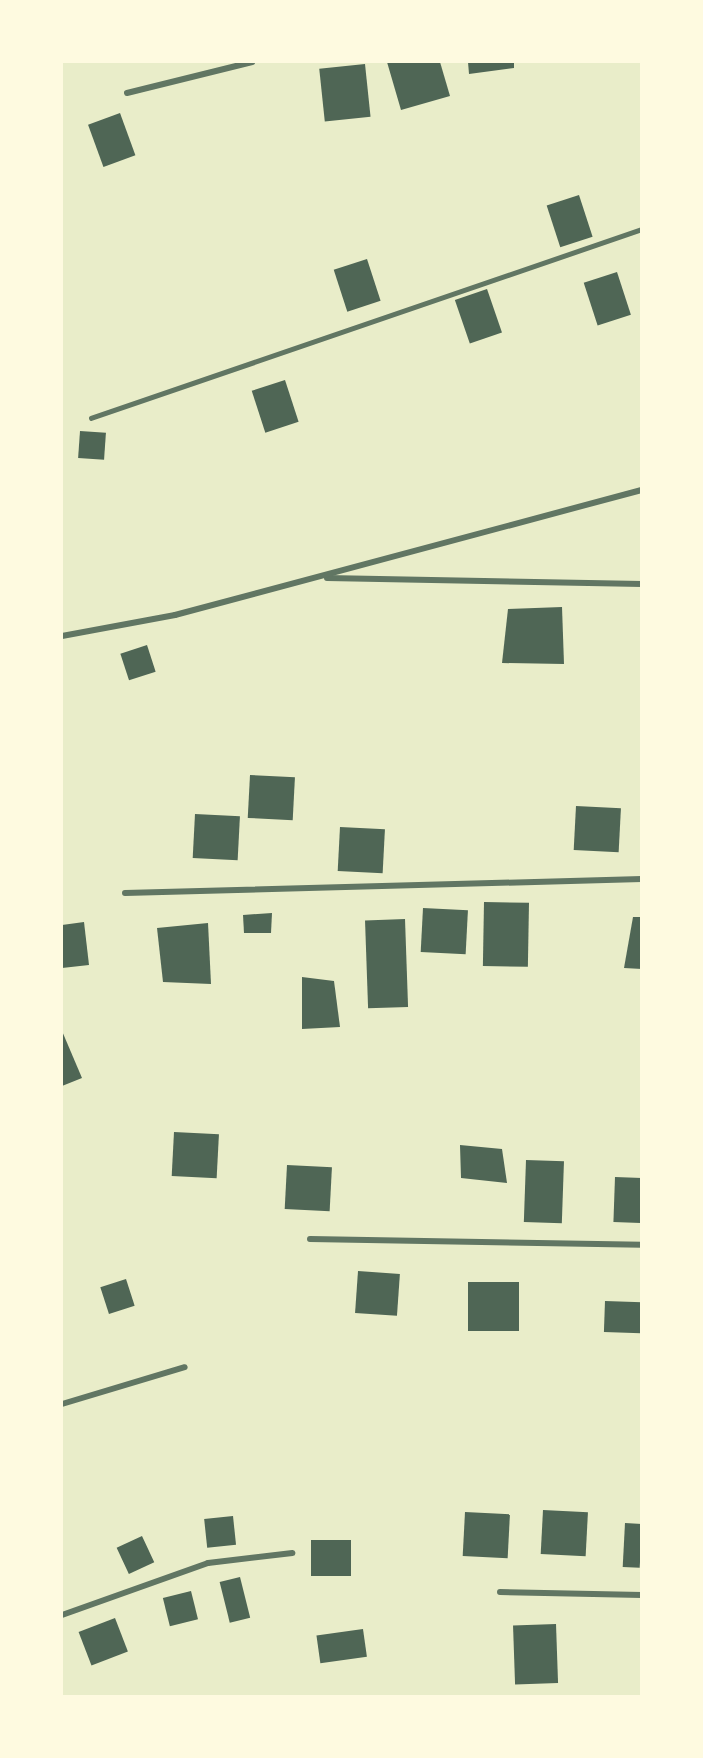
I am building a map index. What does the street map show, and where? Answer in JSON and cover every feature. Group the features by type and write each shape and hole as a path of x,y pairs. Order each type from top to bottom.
{"street":[{"path":"127,93 252,62"},
{"path":"62,636 319,578 642,490"},
{"path":"319,578 642,584"},
{"path":"125,892 642,879"},
{"path":"310,1239 642,1245"},
{"path":"62,1404 185,1367"},
{"path":"62,1616 208,1563 292,1553"},
{"path":"500,1592 642,1595"}],"lane":[{"path":"91,418 642,229"}],"building":[{"path":"387,62 440,62 450,96 401,110"},
{"path":"468,62 514,62 514,68 469,74"},
{"path":"365,64 371,117 325,122 319,69"},
{"path":"120,113 135,155 103,167 88,125"},
{"path":"579,195 593,237 560,247 547,206"},
{"path":"367,259 381,301 347,312 334,270"},
{"path":"617,272 631,315 598,326 584,283"},
{"path":"487,289 502,332 470,344 455,300"},
{"path":"285,380 299,422 265,433 252,391"},
{"path":"80,431 106,433 104,460 78,458"},
{"path":"562,607 564,664 502,663 508,609"},
{"path":"147,645 156,672 129,680 120,654"},
{"path":"250,775 295,777 293,820 248,818"},
{"path":"576,806 621,808 619,852 574,850"},
{"path":"195,814 240,816 238,860 193,858"},
{"path":"340,827 385,829 383,873 338,871"},
{"path":"484,902 529,903 528,967 483,966"},
{"path":"423,908 468,910 466,954 421,952"},
{"path":"272,913 271,933 244,933 243,915"},
{"path":"633,917 642,917 642,969 624,968"},
{"path":"405,919 408,1007 368,1008 365,920"},
{"path":"84,922 89,965 62,968 62,925"},
{"path":"208,923 211,984 163,982 157,928"},
{"path":"302,977 334,981 340,1027 302,1029"},
{"path":"62,1031 82,1078 62,1086"},
{"path":"174,1132 219,1134 217,1178 172,1176"},
{"path":"460,1145 502,1149 507,1183 461,1178"},
{"path":"526,1160 564,1161 562,1223 524,1222"},
{"path":"287,1165 332,1167 330,1211 285,1209"},
{"path":"615,1177 642,1178 640,1223 613,1222"},
{"path":"358,1271 400,1274 397,1316 355,1313"},
{"path":"126,1279 135,1306 109,1314 100,1287"},
{"path":"468,1282 519,1282 519,1331 468,1331"},
{"path":"605,1301 642,1302 641,1333 604,1332"},
{"path":"543,1510 588,1512 586,1556 541,1554"},
{"path":"465,1512 510,1514 508,1558 463,1556"},
{"path":"233,1516 236,1545 207,1548 204,1519"},
{"path":"625,1523 642,1524 640,1568 623,1567"},
{"path":"142,1536 154,1562 129,1574 117,1548"},
{"path":"311,1540 351,1540 351,1576 311,1576"},
{"path":"240,1577 250,1618 230,1623 220,1582"},
{"path":"191,1591 198,1619 170,1626 163,1598"},
{"path":"115,1618 128,1652 91,1666 79,1632"},
{"path":"556,1624 558,1683 515,1684 513,1626"},
{"path":"363,1629 367,1657 320,1663 316,1636"}]}
